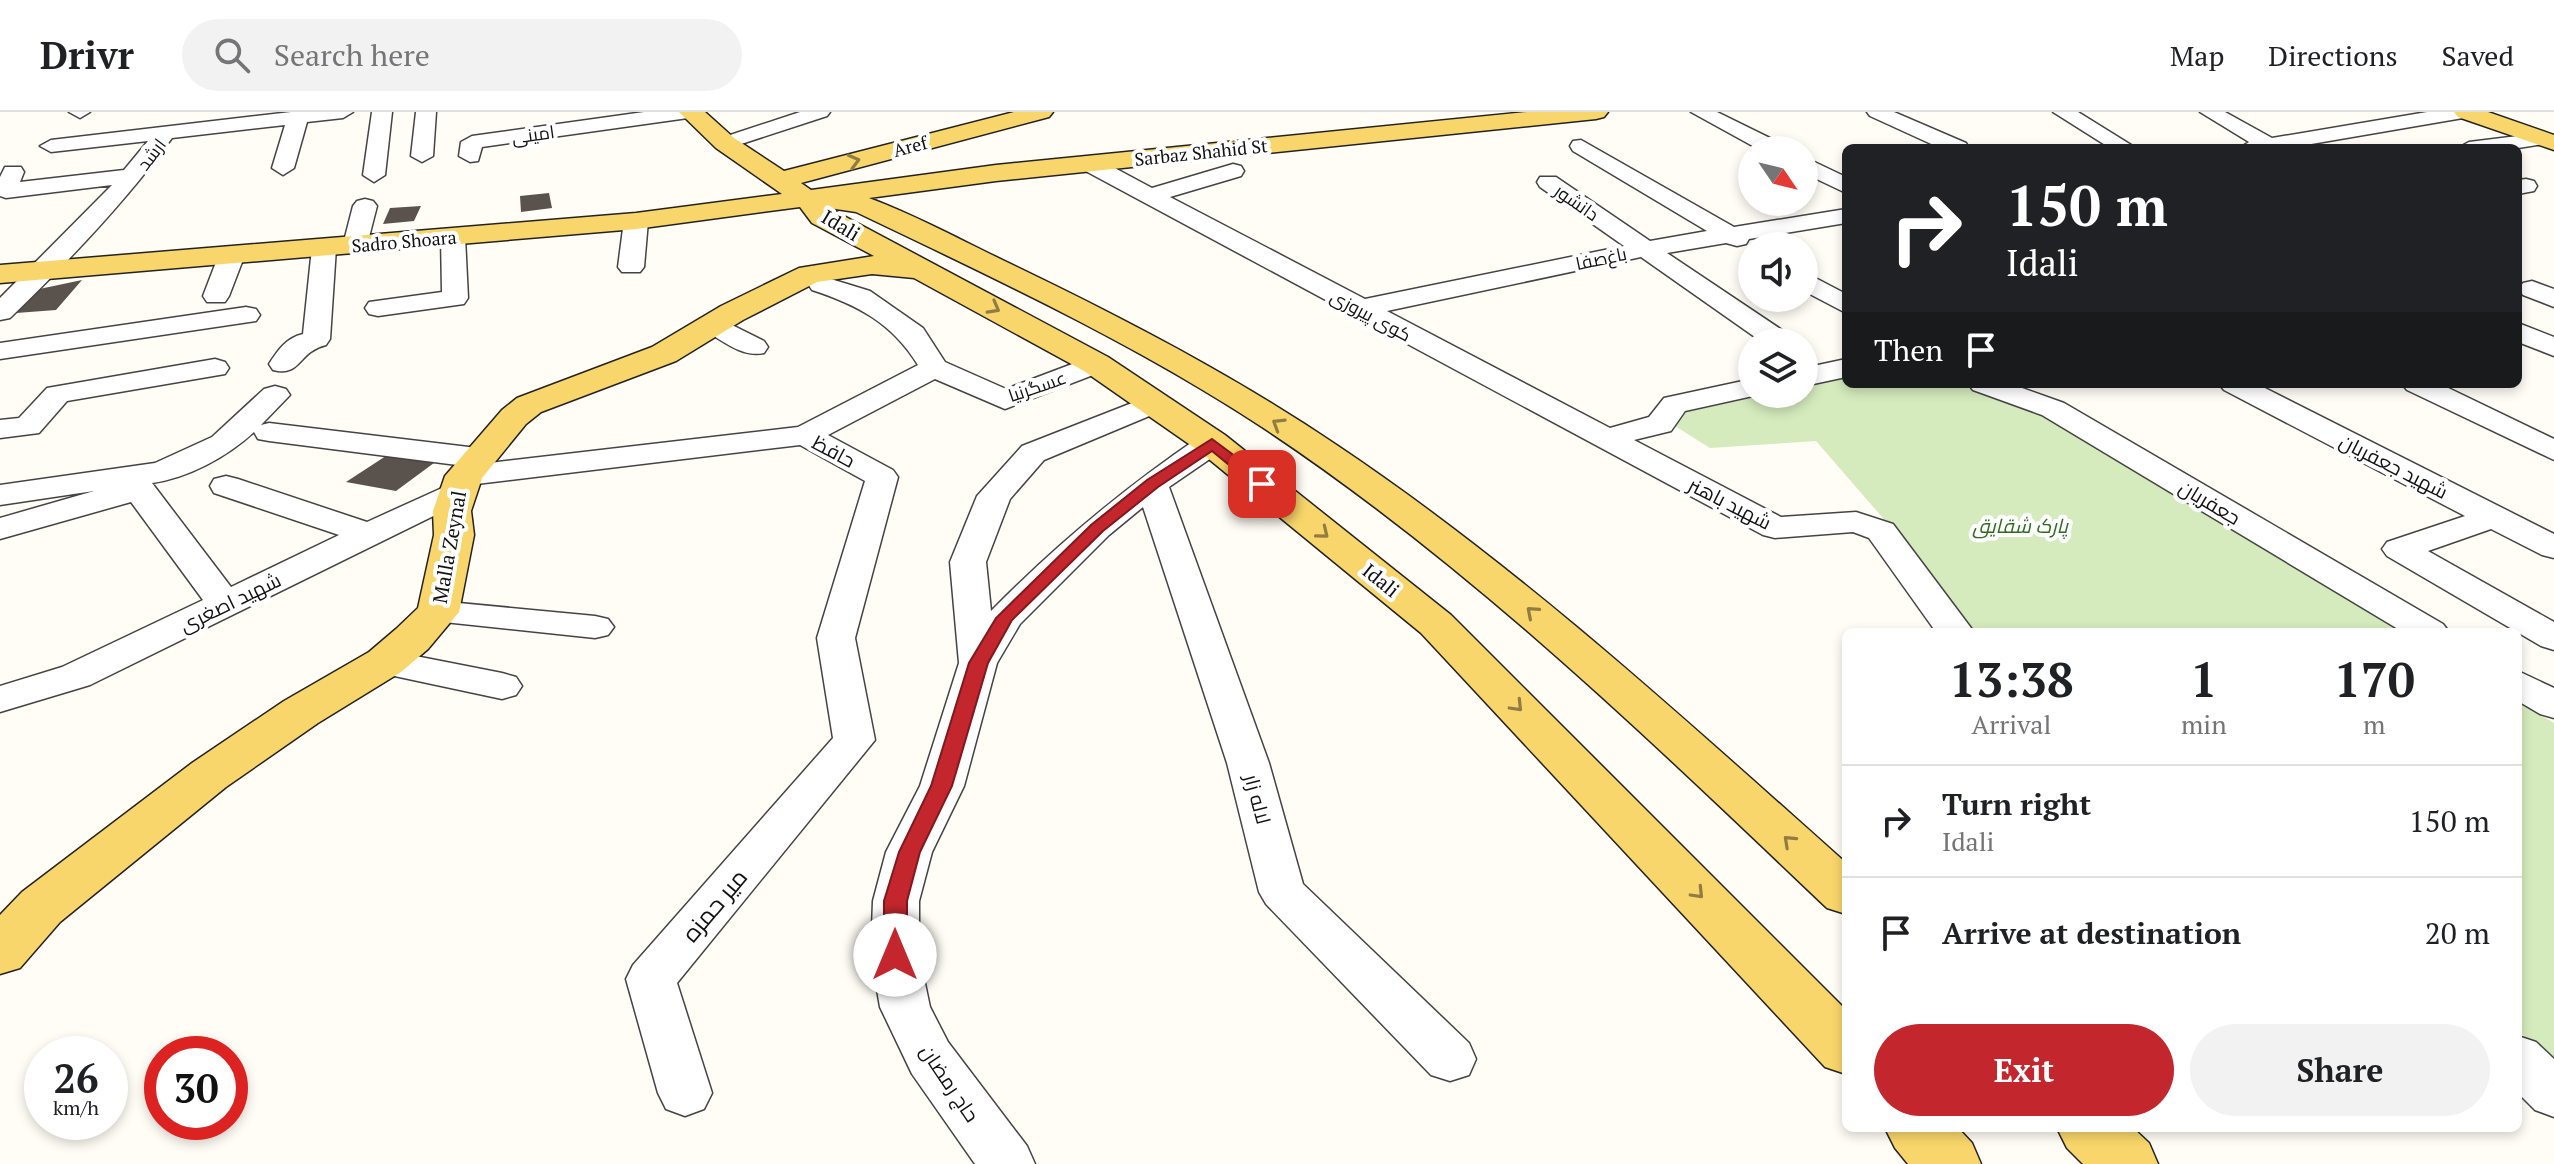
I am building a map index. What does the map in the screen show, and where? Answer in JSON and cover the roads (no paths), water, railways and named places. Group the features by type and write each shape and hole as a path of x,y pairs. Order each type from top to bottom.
{"main road":[{"name":"Aref","path":"811,242 943,138 1041,112"},
{"name":"Sarbaz Shahid St","path":"811,242 934,182 1486,117 1596,112"},
{"path":"2464,112 2548,141"},
{"path":"702,116 811,242 933,275"},
{"path":"943,138 939,148 954,163 996,173"},
{"path":"916,230 910,212 912,204 934,182"},
{"name":"Idali","path":"811,242 862,204 1146,343 1326,454 1516,598 1697,757 1842,890"},
{"name":"Idali","path":"811,242 822,217 1096,364 1212,443 1436,624 1837,1026"},
{"name":"Sadro Shoara","path":"0,274 636,221 811,242"},
{"path":"466,475 514,417 529,405 664,354 714,324 811,242"},
{"name":"Malla Zeynal","path":"0,952 41,907 209,775 301,712 385,662 438,612 454,535 452,511 466,475"},
{"path":"1921,1132 1949,1164"},
{"path":"2093,1132 2126,1164"}],"street":[{"name":"ارشد","path":"0,312 46,270 134,176 165,133 343,112"},
{"path":"374,175 382,112"},
{"path":"422,156 426,112"},
{"path":"725,143 820,112"},
{"path":"1701,112 1748,136"},
{"path":"1877,112 1949,144"},
{"path":"2063,112 2118,144"},
{"path":"2210,112 2257,144"},
{"path":"2272,144 2464,112"},
{"name":"امینی","path":"471,149 702,116"},
{"path":"283,168 298,117"},
{"path":"51,146 165,133"},
{"path":"2514,144 2548,141"},
{"path":"1581,146 1738,240"},
{"name":"کوی پیروزی","path":"1088,163 1606,438"},
{"path":"1149,196 1233,171"},
{"path":"1818,171 1842,184"},
{"path":"13,172 6,191 134,176"},
{"name":"دانشور","path":"1548,182 1760,328"},
{"path":"355,245 365,206"},
{"name":"باغ‌صفا","path":"1358,309 1644,249 1842,217"},
{"path":"631,267 636,221"},
{"path":"1804,223 1832,238"},
{"path":"378,308 455,298 453,237"},
{"path":"811,242 861,297 913,334 934,368"},
{"path":"0,495 162,472 223,444 279,380 300,343 316,339 324,248"},
{"path":"216,296 231,257"},
{"path":"1818,288 1842,303"},
{"path":"0,351 246,315"},
{"path":"714,324 754,347"},
{"path":"2533,332 2554,348"},
{"name":"عسگرنیا","path":"934,368 1005,400 1096,364"},
{"path":"0,429 28,426 57,394 215,368"},
{"name":"حافظ","path":"805,435 934,368"},
{"path":"1818,374 1842,369"},
{"name":"جعفریان","path":"1994,388 2053,409 2423,628"},
{"name":"شهید جعفریان","path":"2242,388 2554,548"},
{"path":"2425,388 2554,451"},
{"path":"1606,438 1660,424 1675,404 1738,391"},
{"path":"978,663 968,562 994,496 1033,453 1155,403"},
{"path":"269,432 466,475 805,435"},
{"name":"حافظ","path":"805,435 882,477 836,638 854,740"},
{"name":"شهید باهنر","path":"1606,438 1775,528 1856,522 1881,531 1952,628"},
{"name":"حاج رمضان","path":"1007,1164 930,1058 905,1007 895,955 896,901 909,852 942,786 978,663 1005,618 1097,528 1152,484 1212,443"},
{"name":"شهید اصغری","path":"0,699 76,676 155,641 224,603 370,534 466,475"},
{"name":"لاله زار","path":"1152,484 1248,763 1282,892 1450,1059"},
{"path":"226,486 370,534"},
{"path":"0,529 139,489 224,603"},
{"path":"2494,517 2399,549 2554,638"},
{"path":"438,612 595,627"},
{"path":"385,662 502,686"},
{"path":"2522,686 2554,705"},
{"name":"میر حمزه","path":"685,1093 651,979 854,740"},
{"path":"2522,1062 2554,1094"}],"park label":[{"name":"پارک شقایق","path":"2020,525"}]}
